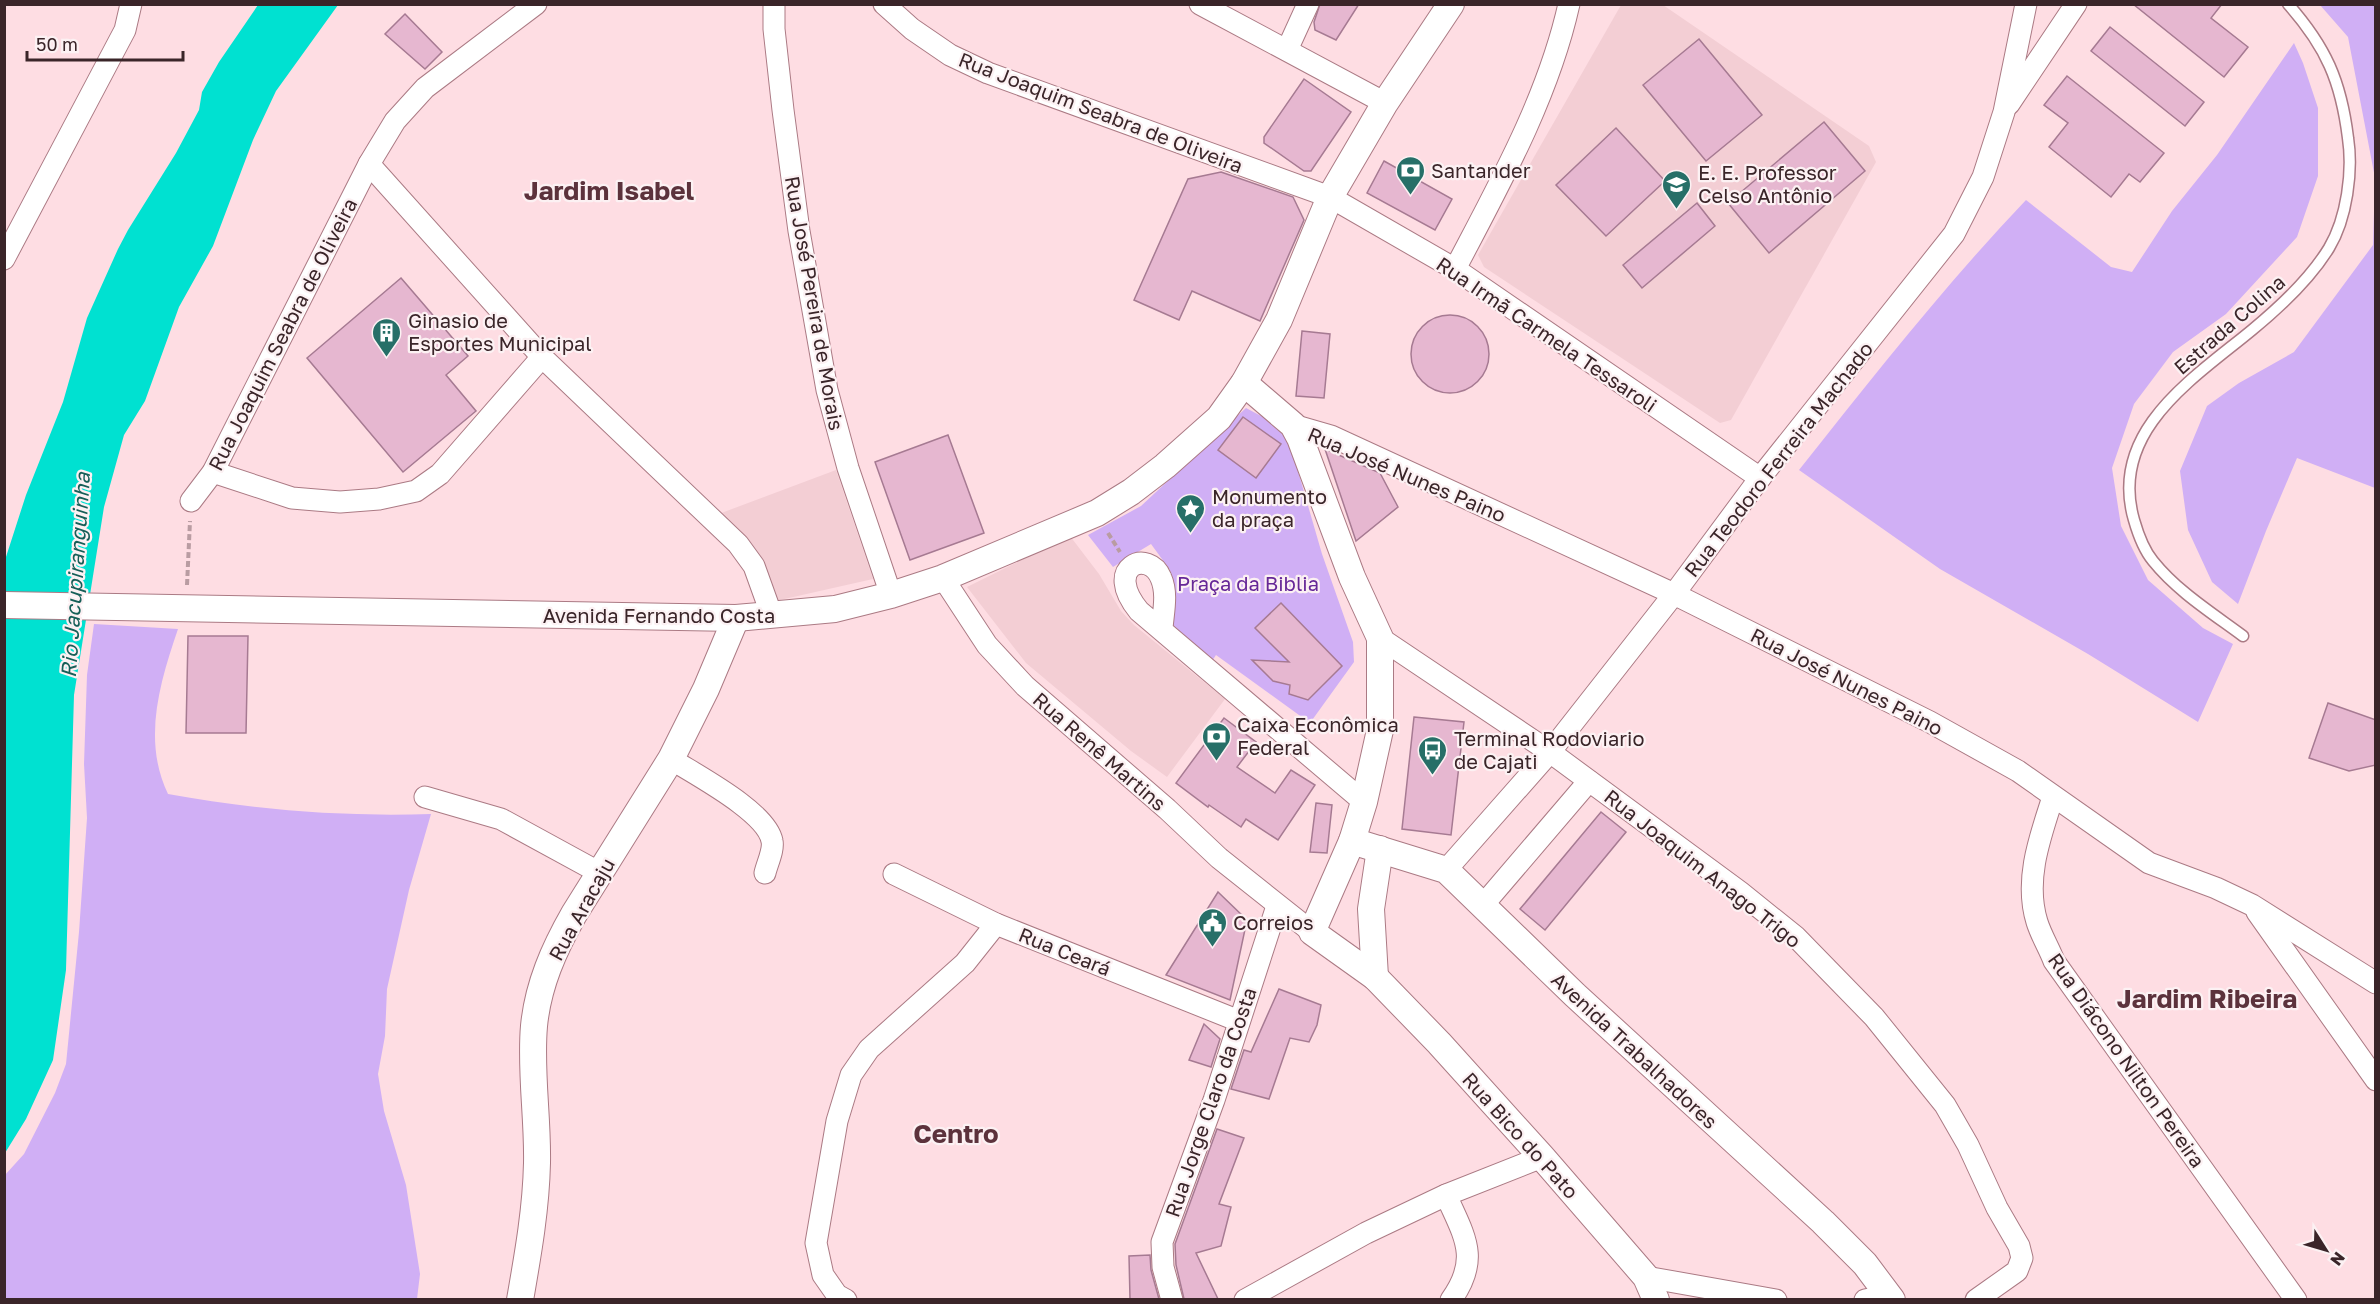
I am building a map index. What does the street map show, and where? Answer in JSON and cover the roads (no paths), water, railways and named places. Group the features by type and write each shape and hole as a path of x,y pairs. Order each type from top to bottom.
{"street":[{"path":"4,259 125,30 131,4"},
{"name":"Rua Joaquim Seabra de Oliveira","path":"192,501 213,472 369,164 395,121 425,88 536,4"},
{"name":"Rua José Pereira de Morais","path":"774,4 774,29 796,209 827,390 848,468 891,595"},
{"name":"Rua Joaquim Seabra de Oliveira","path":"884,4 912,29 950,55 988,73 1329,197"},
{"path":"1200,4 1385,103"},
{"path":"1287,50 1308,4"},
{"name":"Avenida Fernando Costa","path":"4,606 182,607 736,618 835,609 943,579 1097,513 1131,492 1165,466 1219,418 1244,383 1279,320 1329,197 1385,103 1451,4"},
{"path":"1455,269 1514,156 1544,84 1569,4"},
{"name":"Rua Teodoro Ferreira Machado","path":"1446,870 1550,752 1674,594 1760,478 1954,234 1983,177 2004,112 2026,4"},
{"path":"2004,112 2076,4"},
{"path":"369,164 542,357 738,544 754,566 772,616"},
{"name":"Rua Irmã Carmela Tessaroli","path":"1329,197 1455,269 1760,478"},
{"path":"213,472 292,498 340,502 379,499 416,491 440,474 542,357"},
{"path":"1244,383 1293,425 1306,451 1352,577 1380,638 1380,730 1364,802 1353,841 1312,932"},
{"name":"Rua José Nunes Paino","path":"1293,425 1331,436 1674,594 1819,665 1974,745 2018,771 2149,863 2252,905 2376,983"},
{"path":"1161,629 1164,604 1162,579 1156,569 1148,564 1140,563 1129,568 1124,576 1124,587 1130,600 1149,621 1364,802"},
{"name":"Rua Renê Martins","path":"943,579 987,645 1025,686 1167,809 1219,858 1312,932"},
{"name":"Rua Aracaju","path":"520,1299 532,1227 537,1164 533,1052 538,999 544,978 561,936 671,759 706,689 736,618"},
{"name":"Rua Joaquim Anago Trigo","path":"1380,638 1550,752 1740,892 1796,937 1874,1017 1945,1105 1968,1145 1997,1208 2019,1246 2022,1258 2017,1271 1976,1299"},
{"path":"671,759 735,800 768,829 773,843 765,873"},
{"path":"1484,905 1589,781"},
{"path":"425,797 501,819 600,873"},
{"name":"Rua Diácono Nilton Pereira","path":"2053,797 2031,882 2037,921 2054,961 2296,1299"},
{"name":"Avenida Trabalhadores","path":"1353,841 1446,870 1583,1002 1823,1222 1865,1264 1882,1298"},
{"path":"1375,977 1371,909 1380,849"},
{"name":"Rua Ceará","path":"894,874 996,924 1239,1021"},
{"path":"2252,905 2376,1080"},
{"name":"Rua Jorge Claro da Costa","path":"1172,1299 1163,1267 1162,1242 1214,1100 1277,906"},
{"path":"846,1299 837,1295 823,1275 816,1243 837,1121 851,1075 869,1049 965,963 996,924"},
{"name":"Rua Bico do Pato","path":"1312,932 1375,977 1439,1043 1542,1157 1651,1288"},
{"path":"1245,1299 1366,1233 1446,1195 1542,1157"},
{"path":"1446,1195 1464,1238 1468,1262 1462,1284 1450,1299"},
{"path":"1651,1288 1776,1299"}],"lane":[{"name":"Estrada Colina","path":"2243,636 2196,601 2152,560 2139,536 2130,506 2128,478 2135,451 2148,427 2162,409 2190,381 2254,328 2302,284 2330,247 2346,204 2351,156 2344,106 2329,61 2309,28 2288,4"}],"water":[{"name":"Rio Jacupiranguinha","path":"258,5 338,5 276,91 253,140 213,246 179,307 145,401 124,435 104,507 74,695 66,970 53,1060 26,1119 5,1153 5,560 26,495 63,402 87,318 118,249 176,153 199,110 202,92 219,62"}],"place":[{"name":"Santander","path":"1410,196"},
{"name":"E. E. Professor Celso Antônio","path":"1677,210"},
{"name":"Ginasio de Esportes Municipal","path":"387,358"},
{"name":"Monumento da praça","path":"1191,534"},
{"name":"Caixa Econômica Federal","path":"1216,762"},
{"name":"Terminal Rodoviario de Cajati","path":"1433,776"},
{"name":"Correios","path":"1212,948"}],"district":[{"name":"Jardim Isabel","path":"609,190"},
{"name":"Jardim Ribeira","path":"2207,998"},
{"name":"Centro","path":"956,1133"}],"park label":[{"name":"Praça da Biblia","path":"1248,583"}]}
